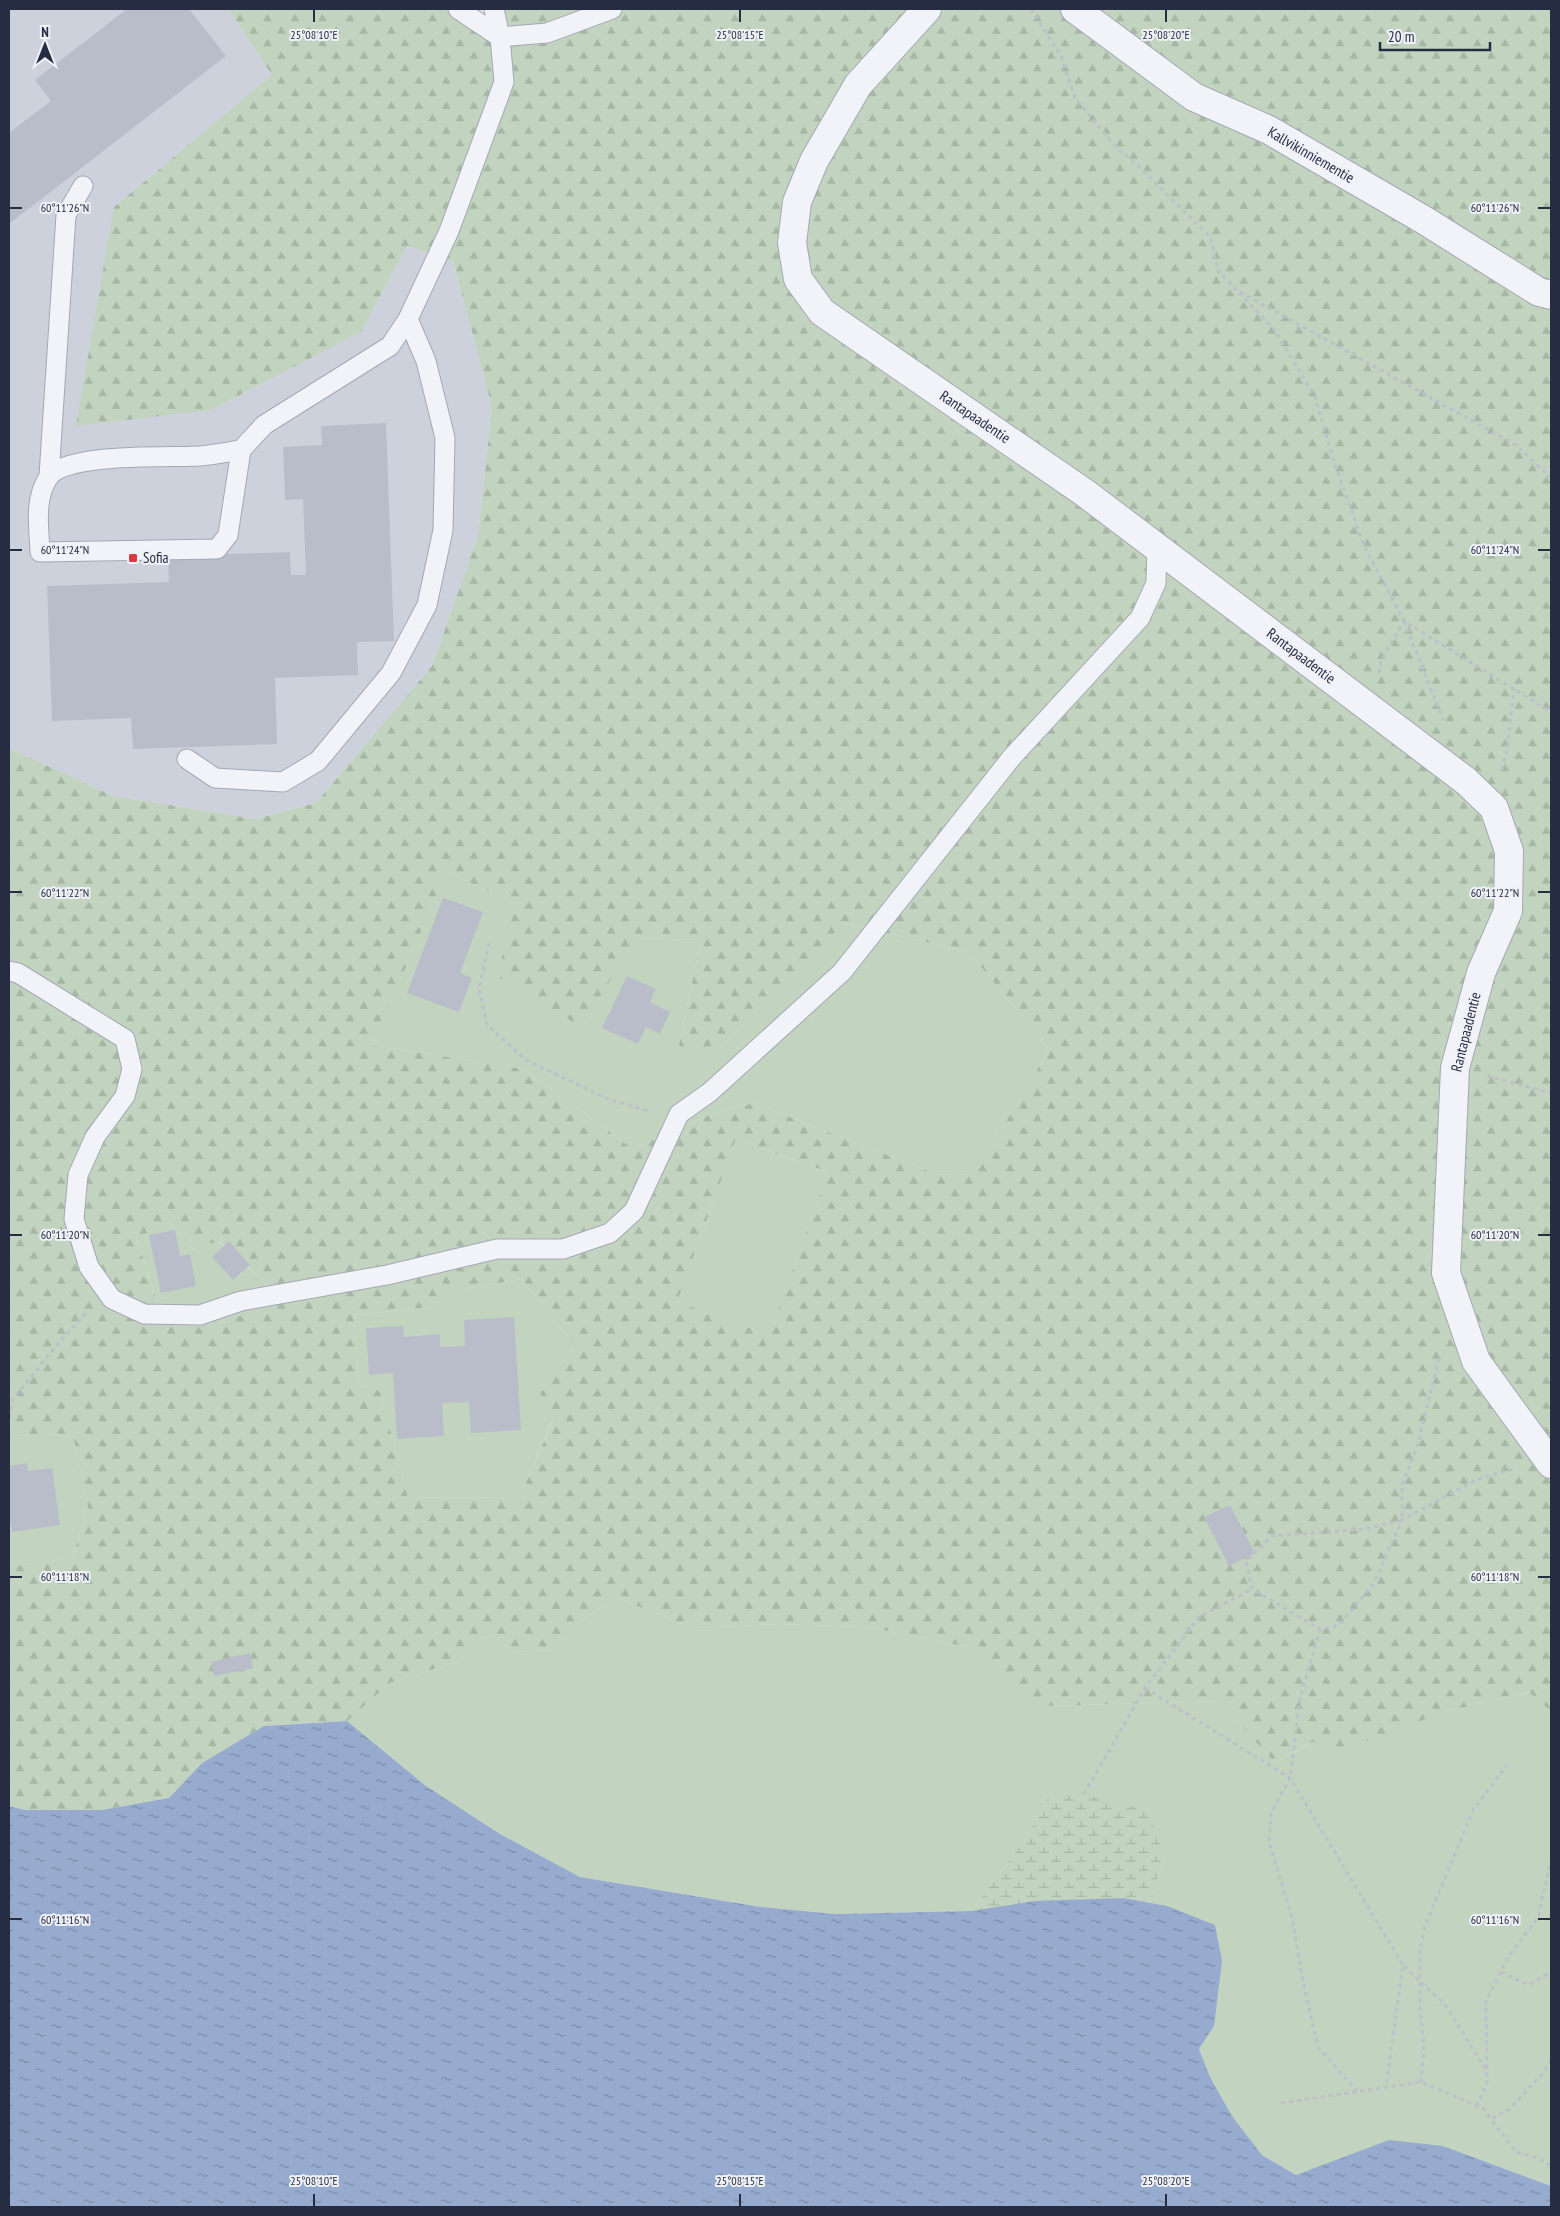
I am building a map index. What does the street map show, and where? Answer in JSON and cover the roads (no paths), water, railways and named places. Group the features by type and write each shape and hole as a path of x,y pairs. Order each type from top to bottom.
{"street":[{"name":"Rantapaadentie","path":"927,9 858,85 814,161 797,202 792,243 798,279 822,312 1085,493 1466,781 1494,808 1509,851 1508,911 1481,973 1455,1068 1446,1273 1476,1361 1549,1462"},
{"name":"Kallvikinniementie","path":"1075,9 1194,96 1269,130 1424,220 1539,292 1551,296"}],"lane":[{"path":"458,9 500,37 547,33 612,9"},
{"path":"83,186 66,215 49,476 39,496 40,552 217,549 228,535 242,450 264,425 390,346 408,319 449,232 504,82 500,37 494,9"},
{"path":"187,759 215,778 282,782 318,761 392,673 427,606 443,530 445,438 426,361 408,319"},
{"path":"49,476 63,467 112,458 201,456 242,450"},
{"path":"9,972 18,973 125,1039 132,1069 126,1096 95,1137 78,1175 74,1219 89,1267 112,1299 144,1314 200,1315 241,1301 387,1275 497,1249 563,1249 610,1233 634,1211 679,1114 710,1092 842,972 1012,757 1140,618 1156,583 1157,547"}],"water":[{"path":"347,1721 426,1786 500,1834 580,1877 761,1907 835,1914 971,1911 1035,1901 1124,1898 1167,1906 1215,1925 1222,1961 1214,2026 1199,2049 1210,2077 1232,2116 1262,2155 1296,2175 1389,2140 1443,2146 1551,2186 1551,2207 9,2207 9,1806 25,1810 102,1810 169,1798 202,1763 264,1726"}],"place":[{"name":"Sofia","path":"133,558"}]}
